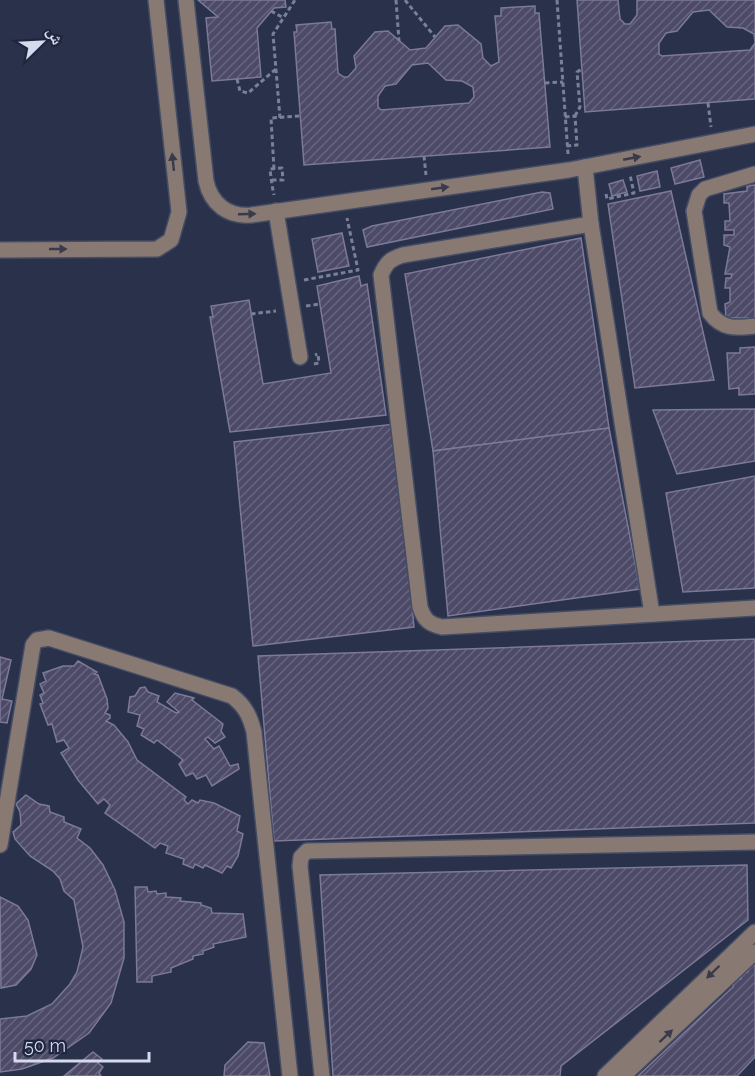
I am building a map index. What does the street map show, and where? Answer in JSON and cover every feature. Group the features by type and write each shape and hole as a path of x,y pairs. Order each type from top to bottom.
{"street":[{"path":"0,250 157,249 171,240 179,212 156,0"},
{"path":"186,0 206,181 212,198 225,210 243,215 593,166 755,134"},
{"path":"593,166 591,224 652,614"},
{"path":"755,174 705,189 699,195 694,211 710,313 715,320 732,328 755,326"},
{"path":"276,211 300,357"},
{"path":"591,224 403,255 392,258 385,265 381,275 423,617 431,624 442,627 755,608"},
{"path":"0,845 33,645 37,640 49,638 232,696 243,705 254,732 290,1076"},
{"path":"322,1076 300,866 301,857 306,851 755,842"},
{"path":"605,1076 755,932"},
{"path":"623,1076 755,952"}],"path":[{"path":"280,118 273,34 295,0"},
{"path":"396,0 399,41"},
{"path":"405,0 435,38"},
{"path":"557,0 567,146 577,145 575,116 580,104 577,72 582,69"},
{"path":"272,11 282,17"},
{"path":"237,79 240,91 248,93 276,69"},
{"path":"545,83 563,82"},
{"path":"708,103 711,123"},
{"path":"274,169 271,118 300,116"},
{"path":"565,117 575,116"},
{"path":"424,156 426,176"},
{"path":"593,166 607,199 634,193 627,159"},
{"path":"282,168 283,180 272,180 270,169 274,169 282,168"},
{"path":"288,282 358,270 344,201"},
{"path":"318,357 320,363"}],"building":[{"path":"198,0 285,0 286,7 274,8 257,28 261,77 212,81 206,18 218,17"},
{"path":"577,0 618,0 620,19 625,24 630,24 637,15 637,0 755,0 755,43 755,99 585,112","holes":["709,10 727,27 743,28 754,34 755,43 750,50 662,56 659,54 659,43 666,33 677,31 693,12"]},
{"path":"535,6 535,13 539,13 550,147 304,165 294,32 297,32 296,25 331,22 332,29 335,29 338,73 344,77 348,77 356,68 354,56 375,32 388,31 410,50 426,48 445,26 458,25 481,44 483,58 491,66 499,62 495,16 501,16 501,8","holes":["428,63 446,80 462,81 473,87 474,97 469,103 381,110 378,107 378,96 385,86 396,84 412,65"]},
{"path":"700,160 704,177 675,184 671,168"},
{"path":"657,171 660,187 640,191 637,176"},
{"path":"623,180 627,192 612,196 609,184"},
{"path":"755,185 755,322 749,323 749,318 726,318 725,304 730,302 730,288 725,288 726,278 731,278 732,274 725,274 730,247 724,245 724,235 734,235 734,230 725,230 725,221 730,221 729,203 724,203 724,194 747,191 747,186"},
{"path":"671,191 714,380 635,388 608,204"},
{"path":"542,192 550,193 553,209 367,247 363,230 372,226"},
{"path":"342,233 349,266 318,272 312,239"},
{"path":"581,238 609,428 433,451 405,274"},
{"path":"359,276 361,286 367,284 386,415 230,432 210,317 213,317 211,306 249,300 263,384 331,373 317,286"},
{"path":"755,347 755,394 739,395 739,388 729,389 727,353 740,353 740,348"},
{"path":"755,409 755,461 677,474 653,410"},
{"path":"395,424 414,627 253,646 234,442"},
{"path":"609,428 640,589 448,616 433,451"},
{"path":"755,476 755,588 683,592 666,493"},
{"path":"755,639 755,823 274,841 258,656"},
{"path":"0,657 11,660 2,699 12,701 7,723 0,722"},
{"path":"78,661 97,672 94,674 98,675 107,699 108,708 105,713 110,715 106,721 114,725 128,742 137,760 186,797 184,800 188,804 192,800 198,803 200,800 214,803 240,816 237,831 243,834 238,856 231,868 227,866 222,873 205,865 203,868 195,864 193,868 183,864 184,859 166,853 168,846 160,843 155,848 105,813 110,805 104,799 98,804 78,780 61,753 69,748 64,740 57,742 52,724 48,725 40,704 43,703 40,695 44,693 40,684 46,681 43,673 63,666 74,666"},
{"path":"145,687 148,692 159,696 157,702 176,713 179,712 167,702 175,693 194,698 192,700 223,724 221,731 225,737 215,743 208,737 205,739 214,749 219,746 230,766 238,764 239,769 212,786 206,775 197,779 193,773 186,776 179,764 183,760 157,740 154,743 141,735 144,729 137,726 140,715 128,712 130,697 135,696 140,688"},
{"path":"26,795 39,804 49,806 50,812 64,817 64,822 81,829 77,838 90,848 103,865 115,890 124,922 124,958 111,1003 89,1033 53,1058 22,1069 0,1072 0,1019 27,1016 52,1004 70,984 77,972 83,947 74,900 64,891 60,879 53,871 30,856 15,839 13,832 21,825 20,812 16,804"},
{"path":"747,865 748,920 561,1066 560,1076 333,1076 320,875"},
{"path":"135,887 147,887 148,892 166,893 166,897 181,898 180,901 201,903 211,908 212,913 243,914 246,937 213,944 214,947 203,951 203,954 193,956 193,959 171,968 171,972 152,976 152,982 137,982"},
{"path":"0,897 18,906 28,920 37,955 31,969 16,985 1,988"},
{"path":"749,964 755,965 755,1057 737,1076 638,1076 733,987 734,979 741,979 741,972 748,972"},
{"path":"248,1042 264,1043 270,1076 224,1076 225,1065"},
{"path":"93,1052 102,1059 98,1063 103,1067 99,1073 101,1076 64,1076"}]}
